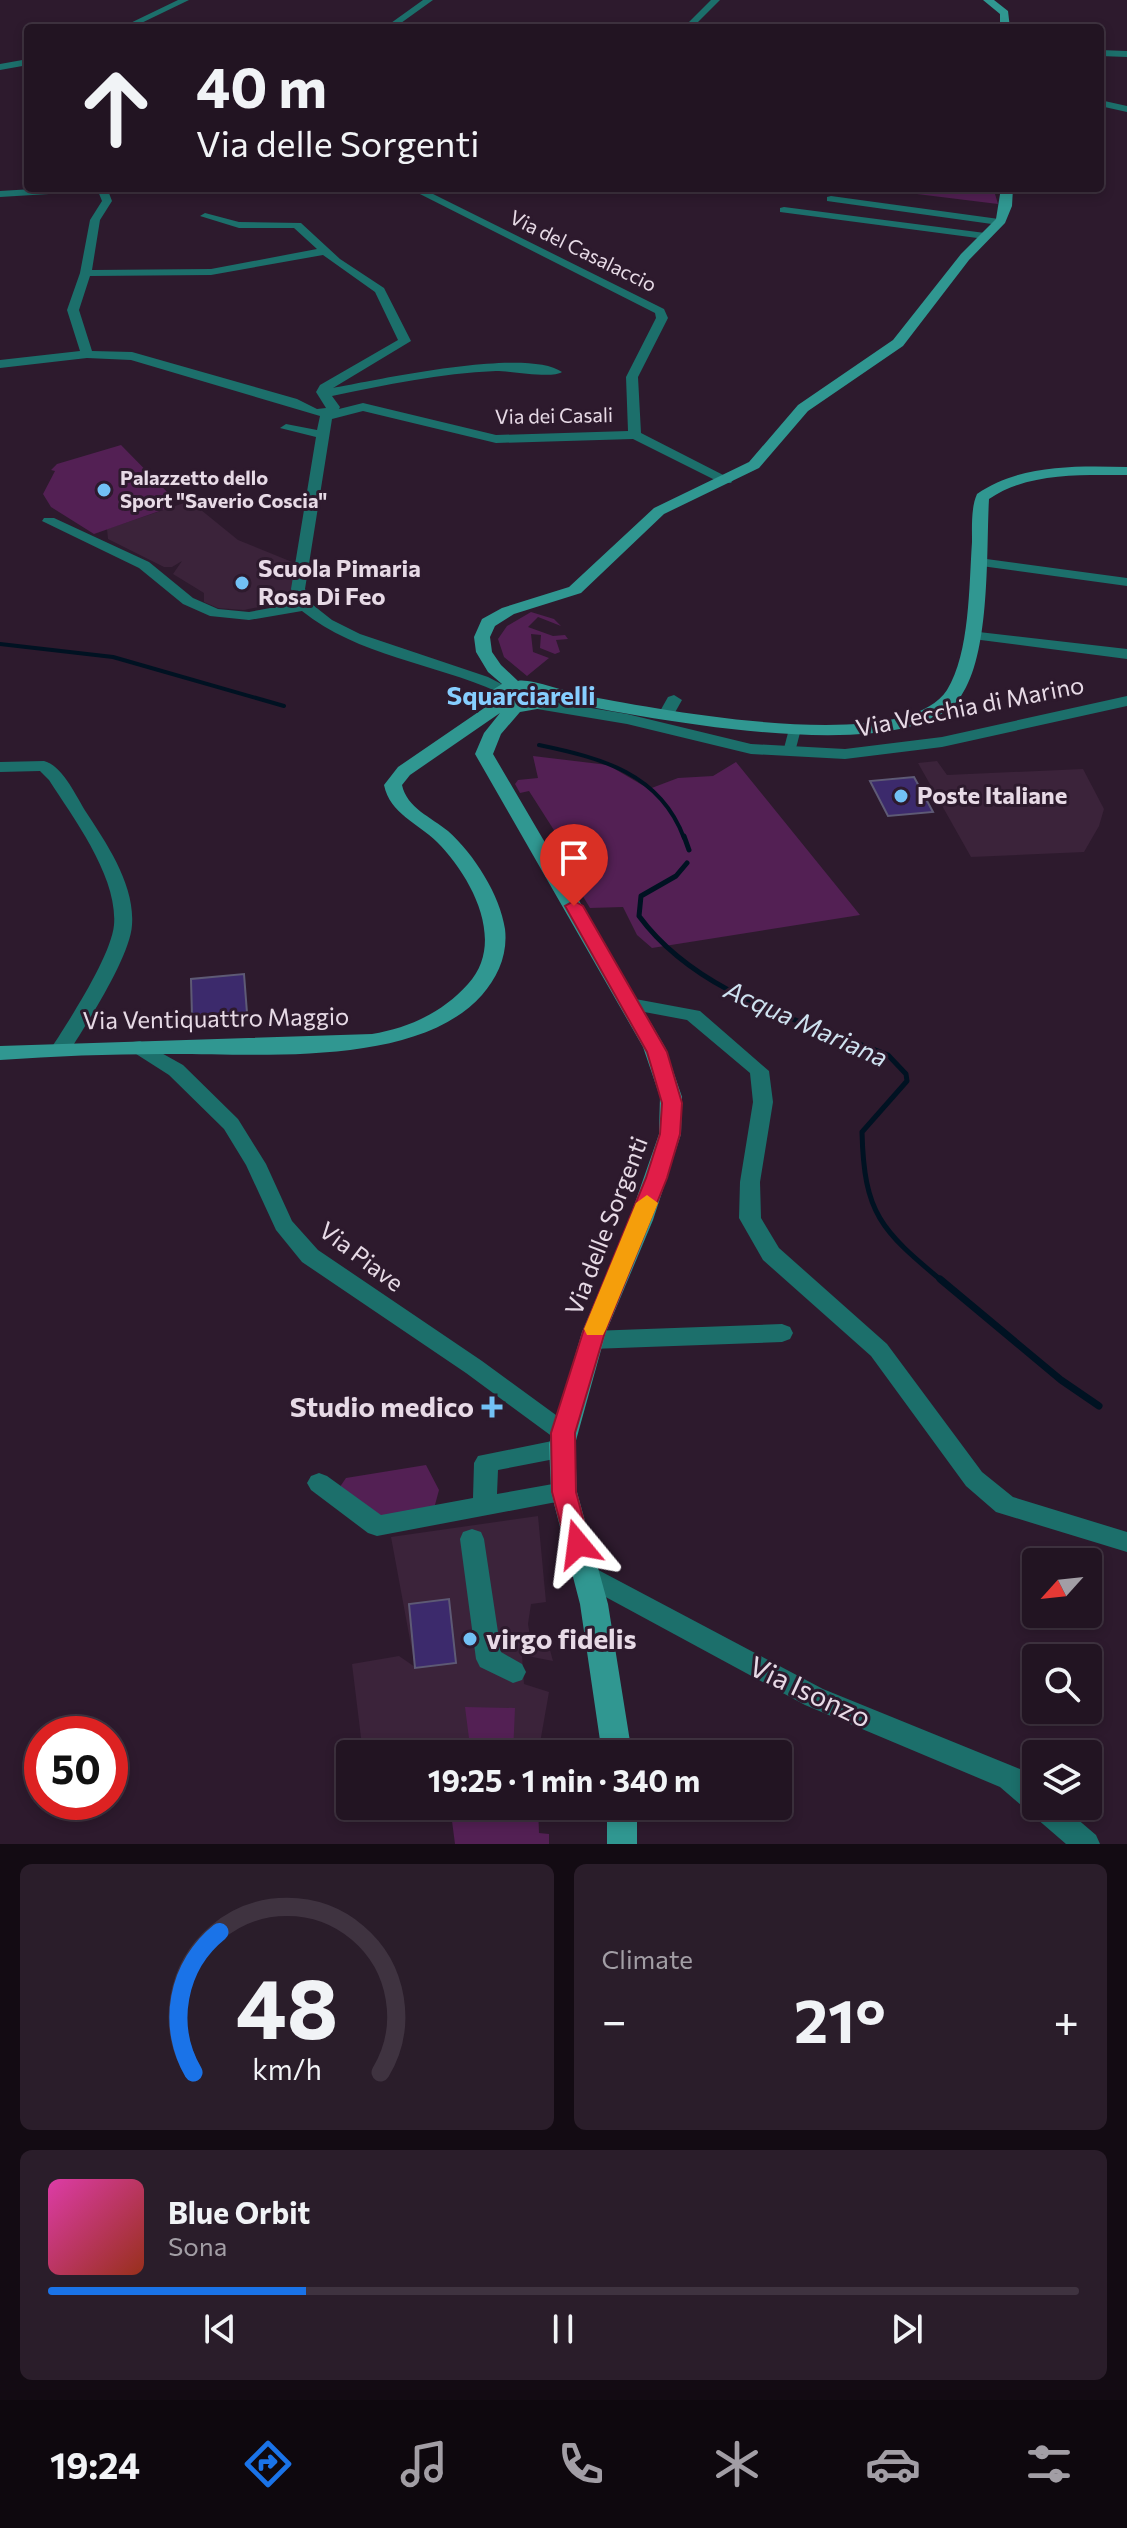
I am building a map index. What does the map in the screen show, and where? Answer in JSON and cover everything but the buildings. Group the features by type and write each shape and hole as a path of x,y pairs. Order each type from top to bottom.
{"main road":[{"path":"988,0 1005,13 1005,24"},
{"path":"1007,192 1006,206 999,222 898,343 870,365 807,405 761,459 726,480 659,511 575,590 508,611 488,623 482,637 484,652 508,696 670,706 795,729 879,730 928,715 953,694 970,635 979,562 982,497 987,492 1035,476 1127,471"},
{"name":"Via delle Sorgenti","path":"508,696 484,754 630,1004 665,1073 671,1097 672,1124 656,1178 591,1340 562,1441 564,1492 587,1575 615,1740"},
{"name":"Via Ventiquattro Maggio","path":"0,1053 62,1047 362,1042 392,1037 430,1025 460,1006 477,988 494,954 495,930 483,898 453,848 404,807 395,795 393,785 414,764 508,696"},
{"path":"622,1820 622,1844"}],"street":[{"path":"133,24 185,0"},
{"path":"394,24 429,0"},
{"path":"691,24 716,0"},
{"path":"1104,53 1127,54"},
{"path":"0,67 24,63"},
{"path":"1104,104 1127,109"},
{"path":"0,194 34,192"},
{"path":"87,354 73,311 86,273 95,219 108,200 103,192"},
{"name":"Via del Casalaccio","path":"421,192 662,312 632,377 635,435"},
{"path":"831,199 999,222"},
{"path":"784,210 985,236"},
{"path":"205,216 243,226 293,224 380,290 405,339 323,409"},
{"path":"86,273 211,272 325,251"},
{"path":"0,364 87,354 147,358 301,405 323,409 363,407"},
{"path":"324,435 286,428 323,409 463,368 520,366 556,372"},
{"path":"323,409 342,404 345,412"},
{"name":"Via dei Casali","path":"323,409 345,412 363,407 489,438 635,435 726,480"},
{"path":"323,409 324,435 298,589 304,606 327,623 362,640 469,673 508,696"},
{"path":"49,521 144,565 188,601 215,613 249,616 304,606"},
{"path":"979,562 1127,582"},
{"path":"970,635 1127,654"},
{"name":"Via Vecchia di Marino","path":"540,699 751,749 845,754 942,742 1127,701"},
{"path":"789,752 795,729"},
{"path":"0,767 44,766 55,777 112,870 123,927 82,1015 62,1047"},
{"path":"630,1004 693,1015 759,1071 763,1102 750,1182 750,1218 771,1254 879,1350 974,1479 1005,1505 1127,1542"},
{"name":"Via Piave","path":"140,1047 176,1070 231,1124 256,1164 283,1225 310,1256 474,1367 562,1441"},
{"path":"591,1340 782,1333"},
{"path":"485,1506 486,1463 562,1441"},
{"path":"319,1483 377,1526 564,1492"},
{"path":"472,1539 489,1659 513,1672"},
{"name":"Via Isonzo","path":"587,1575 814,1697 1010,1778 1022,1789"},
{"path":"1058,1820 1086,1844"}],"shaded area":[{"path":"900,192 991,192 995,194 998,204"},
{"name":"Palazzetto dello Sport \"Saverio Coscia\"","path":"121,445 171,496 168,508 94,534 51,507 43,494 55,471 51,470 57,464"},
{"path":"190,501 238,540 297,564 294,600 244,610 218,608 204,602 204,593 173,574 182,561 172,567 164,567 108,539 107,529"},
{"path":"531,612 554,619 561,626 538,617 528,627 553,636 565,635 568,639 556,640 560,652 555,654 540,648 541,635 531,634 533,652 549,658 527,676 504,657 498,639 507,626"},
{"path":"533,756 608,765 649,789 678,778 713,776 736,762 860,915 652,948 637,935 623,907 590,908 556,852 566,849 529,791 520,793 515,784 518,780 538,778"},
{"path":"937,761 947,775 1083,769 1104,809 1099,826 1084,852 971,857 918,763"},
{"path":"426,1465 439,1490 432,1516 377,1526 335,1494 346,1478"},
{"name":"virgo fidelis","path":"538,1516 546,1602 531,1604 528,1624 532,1648 550,1650 553,1661 522,1655 524,1684 549,1692 541,1740 361,1740 352,1664 399,1656 415,1667 391,1537"},
{"path":"465,1707 515,1708 514,1740 469,1740"},
{"path":"539,1820 539,1833 549,1834 549,1844 455,1844 452,1821"}],"waterway":[{"path":"0,644 113,657 284,706"},
{"path":"539,745 606,763 644,783 660,798 684,838"},
{"path":"684,836 689,850"},
{"name":"Acqua Mariana","path":"687,863 676,876 641,896 639,916 663,943 690,966 720,985 786,1016 888,1055 906,1074 907,1081 862,1132 867,1183 872,1202 890,1233 942,1281"},
{"name":"Acqua Mariana","path":"940,1279 1061,1380 1099,1406"}],"slow traffic":[{"path":"595,1329 647,1203"}],"place":[{"name":"Palazzetto dello Sport \"Saverio Coscia\"","path":"104,490"},
{"name":"Scuola Pimaria Rosa Di Feo","path":"242,583"},
{"name":"Poste Italiane","path":"901,796"},
{"name":"Studio medico","path":"492,1407"},
{"name":"virgo fidelis","path":"470,1639"}],"district":[{"name":"Squarciarelli","path":"521,696"}],"route":[{"path":"574,906 657,1052 672,1103 670,1134 656,1178 594,1332 563,1433 564,1492 578,1544"}]}
